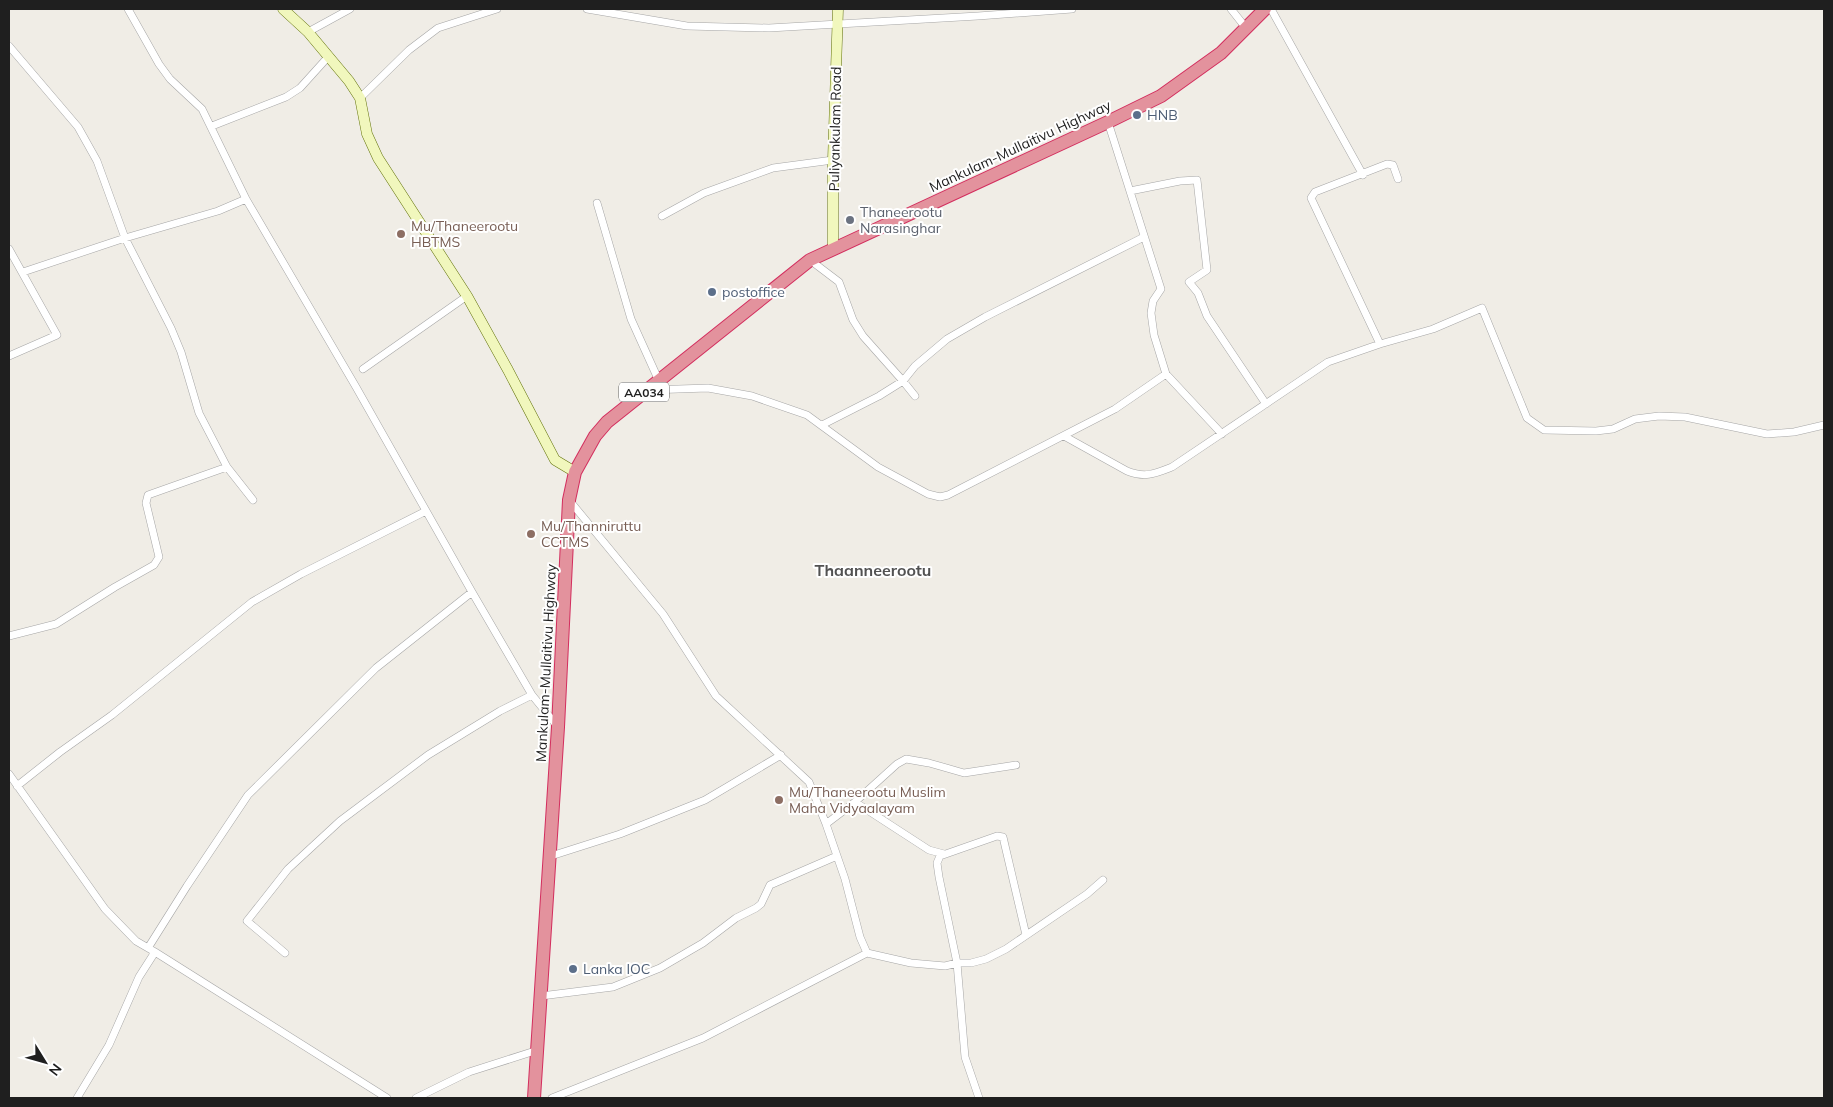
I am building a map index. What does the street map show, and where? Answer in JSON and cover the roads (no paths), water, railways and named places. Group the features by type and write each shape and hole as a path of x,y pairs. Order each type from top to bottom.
{"highway":[{"name":"Mankulam-Mullaitivu Highway","path":"534,1098 551,856 569,500 575,472 595,436 607,422 810,260 1161,96 1221,53 1265,9"}],"street":[{"path":"128,9 170,78 202,109 212,126 246,199 356,387 472,592 532,695 558,727"},
{"path":"283,9 308,32 349,81 360,98 367,134 378,158 467,296 555,460 575,472"},
{"path":"308,32 350,9"},
{"path":"360,98 409,50 438,28 497,9"},
{"path":"588,9 686,26 769,28 1072,9"},
{"name":"Puliyankulam Road","path":"833,249 833,160 838,9"},
{"path":"1231,9 1246,28"},
{"path":"1271,9 1364,174"},
{"path":"9,46 78,127 97,161 125,238 171,328 181,352 199,413 227,467 253,500"},
{"path":"212,126 286,97 300,88 328,57"},
{"path":"1108,122 1161,289 1153,302 1151,313 1154,335 1166,374 1222,434"},
{"path":"662,216 704,194 773,168 833,160"},
{"path":"1380,344 1311,198 1315,192 1388,164 1393,165 1398,179"},
{"path":"1130,191 1180,181 1197,180 1207,270 1189,282 1198,293 1207,316 1266,404"},
{"path":"23,272 125,238 218,211 246,199"},
{"path":"597,203 631,319 658,381"},
{"path":"822,425 904,381 916,366 948,339 985,316 1144,237"},
{"path":"9,249 57,335 9,356"},
{"path":"810,260 839,282 853,320 863,336 904,381 914,396"},
{"path":"363,369 467,296"},
{"path":"1064,436 1138,476 1151,475 1172,466 1328,362 1380,344 1433,329 1482,308 1527,418 1544,430 1596,431 1613,429 1634,419 1659,416 1685,417 1768,434 1794,432 1824,425"},
{"path":"648,390 708,388 752,396 807,415 878,467 928,494 940,497 948,495 1115,409 1166,374"},
{"path":"9,636 56,624 114,587 154,566 159,557 146,503 148,495 227,467"},
{"path":"569,500 663,614 716,696 809,782 837,856 860,937 867,953"},
{"path":"17,786 112,715 252,602 301,574 426,511"},
{"path":"148,948 248,795 376,668 472,592"},
{"path":"286,952 247,921 288,869 340,821 428,755 500,711 532,695"},
{"path":"551,856 620,834 705,800 781,755"},
{"path":"826,824 855,802 897,764 906,759 929,763 964,773 1016,765"},
{"path":"9,774 104,909 136,941 387,1098"},
{"path":"855,802 928,850 944,854"},
{"path":"979,1098 965,1057 957,963 939,877 938,863 940,856 996,836 1003,838 1026,935"},
{"path":"541,996 613,987 660,968 703,943 736,918 756,908 761,904 770,885 837,856"},
{"path":"552,1098 703,1038 867,953 912,963 945,966 957,963 971,963 986,958 1006,949 1087,894 1103,880"},
{"path":"77,1098 109,1044 139,976 155,952"},
{"path":"416,1098 469,1072 538,1050"}],"place":[{"name":"HNB","path":"1137,115"},
{"name":"Thaneerootu Narasinghar","path":"850,220"},
{"name":"Mu/Thaneerootu HBTMS","path":"401,234"},
{"name":"postoffice","path":"712,292"},
{"name":"Mu/Thanniruttu CCTMS","path":"531,534"},
{"name":"Mu/Thaneerootu Muslim Maha Vidyaalayam","path":"779,800"},
{"name":"Lanka IOC","path":"573,969"}],"district":[{"name":"Thaanneerootu","path":"873,570"}]}
